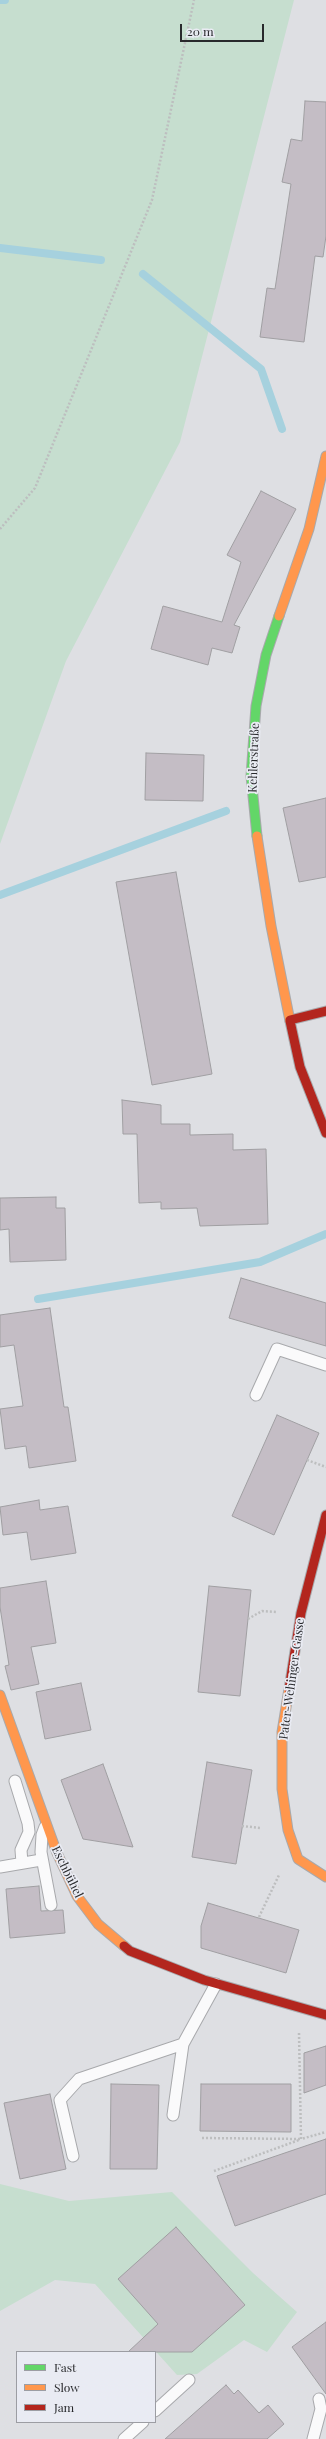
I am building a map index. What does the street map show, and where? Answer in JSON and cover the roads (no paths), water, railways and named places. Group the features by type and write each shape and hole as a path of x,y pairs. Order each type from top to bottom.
{"street":[{"name":"Kehlerstraße","path":"326,456 309,529 266,655 256,706 250,776 254,817 271,926 300,1067 326,1133"},
{"path":"290,1020 326,1011"},
{"name":"Pater-Wehinger-Gasse","path":"326,1515 301,1613 282,1732 282,1789 288,1830 298,1859 326,1877"},
{"name":"Eschbühel","path":"0,1695 46,1824 77,1896 98,1924 130,1951 216,1984 326,2015"}],"lane":[{"path":"256,1394 277,1349 326,1366"},
{"path":"15,1781 28,1823 29,1832 21,1850 22,1863"},
{"path":"46,1824 42,1835 42,1860 51,1905"},
{"path":"0,1867 42,1860"},
{"path":"173,2115 184,2044 216,1984"},
{"path":"73,2156 60,2100 79,2079 184,2044"},
{"path":"156,2410 189,2380"},
{"path":"313,2439 321,2409 319,2399"},
{"path":"124,2439 142,2423"}],"waterway":[{"path":"0,0 5,0"},
{"path":"0,248 101,260"},
{"path":"143,274 261,369 282,429"},
{"path":"0,895 226,811"},
{"path":"38,1299 260,1262 326,1234"}]}
